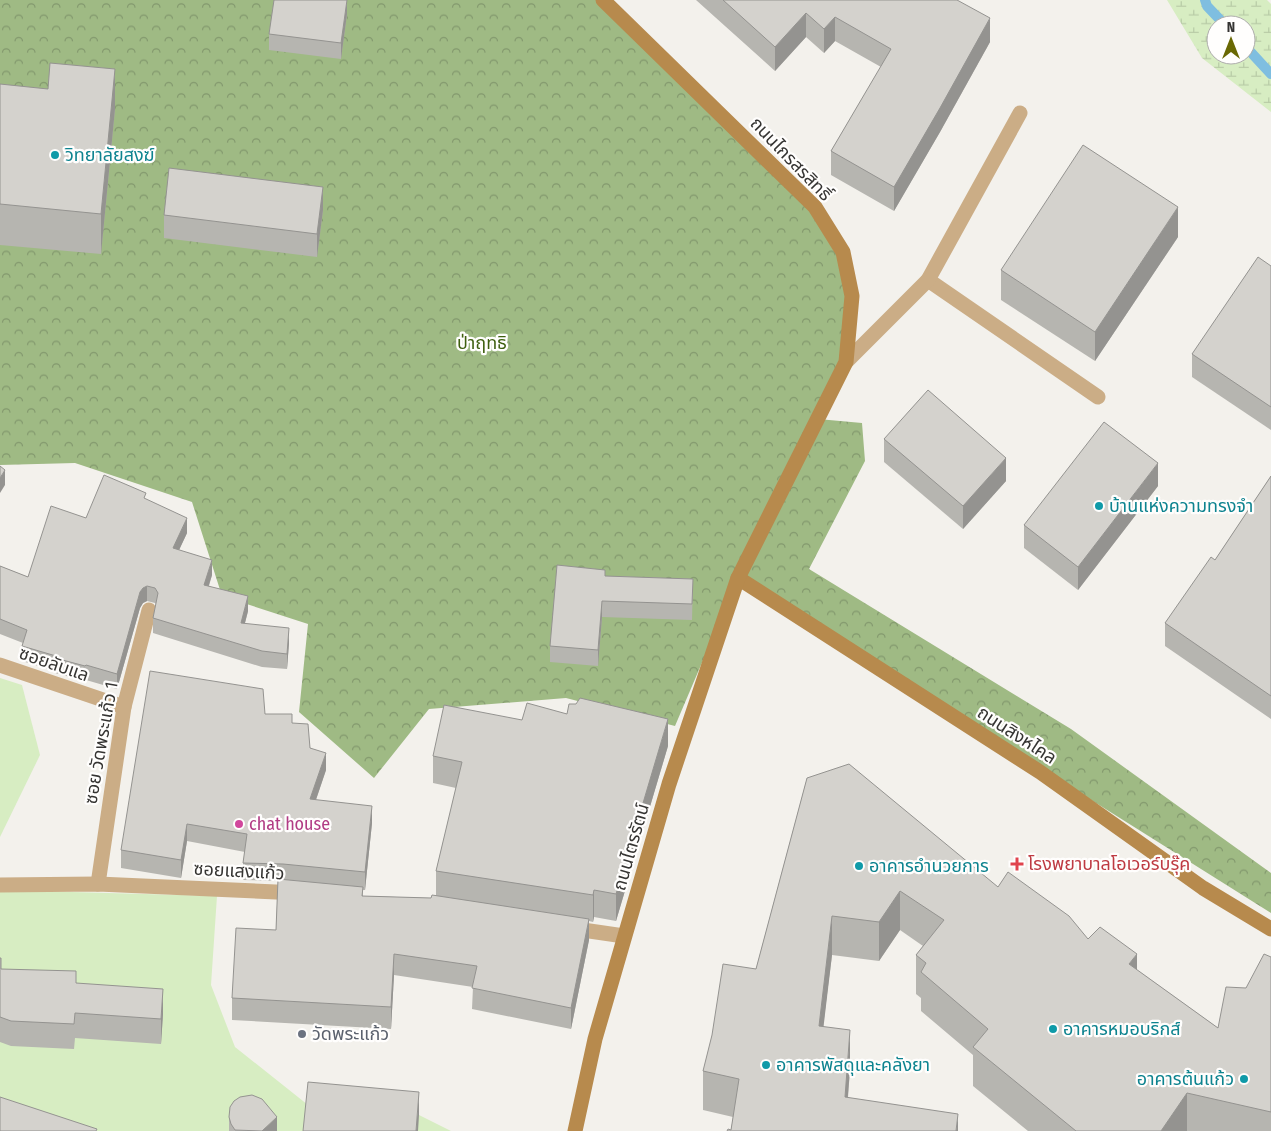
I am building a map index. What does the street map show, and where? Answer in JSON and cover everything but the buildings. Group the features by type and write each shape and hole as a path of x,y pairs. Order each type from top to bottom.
{"street":[{"name":"ถนนไกรสรสิทธิ์","path":"603,0 815,206 843,252 852,296 846,362 738,578"},
{"path":"846,362 928,280 1020,113"},
{"path":"928,280 1098,397"},
{"name":"ถนนสิงหไคล","path":"738,578 1040,772 1203,888 1271,929"},
{"name":"ถนนไตรรัตน์","path":"575,1131 595,1039 624,936 669,784 738,578"},
{"name":"ซอย วัดพระแก้ว 1","path":"98,884 124,707 149,610"},
{"name":"ซอยลับแล","path":"0,665 124,707"},
{"name":"ซอยแสงแก้ว","path":"0,885 98,884 282,891 312,894"},
{"path":"556,926 624,936"}],"green space":[{"name":"ป่าฤทธิ","path":"0,0 601,0 815,207 843,252 852,296 846,362 818,419 862,423 865,461 809,569 1071,729 1271,873 1271,913 738,578 675,726 566,698 429,709 374,778 299,712 308,624 222,596 192,502 75,463 0,465"},
{"path":"1167,0 1267,0 1271,4 1271,112 1211,65 1256,65 1256,15 1206,15 1206,61 1202,58"},
{"path":"0,678 22,685 40,755 0,837"},
{"path":"0,890 217,896 211,985 235,1047 308,1105 419,1115 451,1131 0,1131"}],"waterway":[{"path":"1205,0 1207,6 1216,15"},
{"path":"1256,58 1271,74"}],"place":[{"name":"วิทยาลัยสงฆ์","path":"55,155"},
{"name":"บ้านแห่งความทรงจำ","path":"1099,506"},
{"name":"chat house","path":"239,824"},
{"name":"โรงพยาบาลโอเวอร์บรุ๊ค","path":"1017,864"},
{"name":"อาคารอำนวยการ","path":"859,866"},
{"name":"อาคารหมอบริกส์","path":"1053,1029"},
{"name":"วัดพระแก้ว","path":"302,1034"},
{"name":"อาคารพัสดุและคลังยา","path":"766,1065"},
{"name":"อาคารต้นแก้ว","path":"1244,1079"}]}
